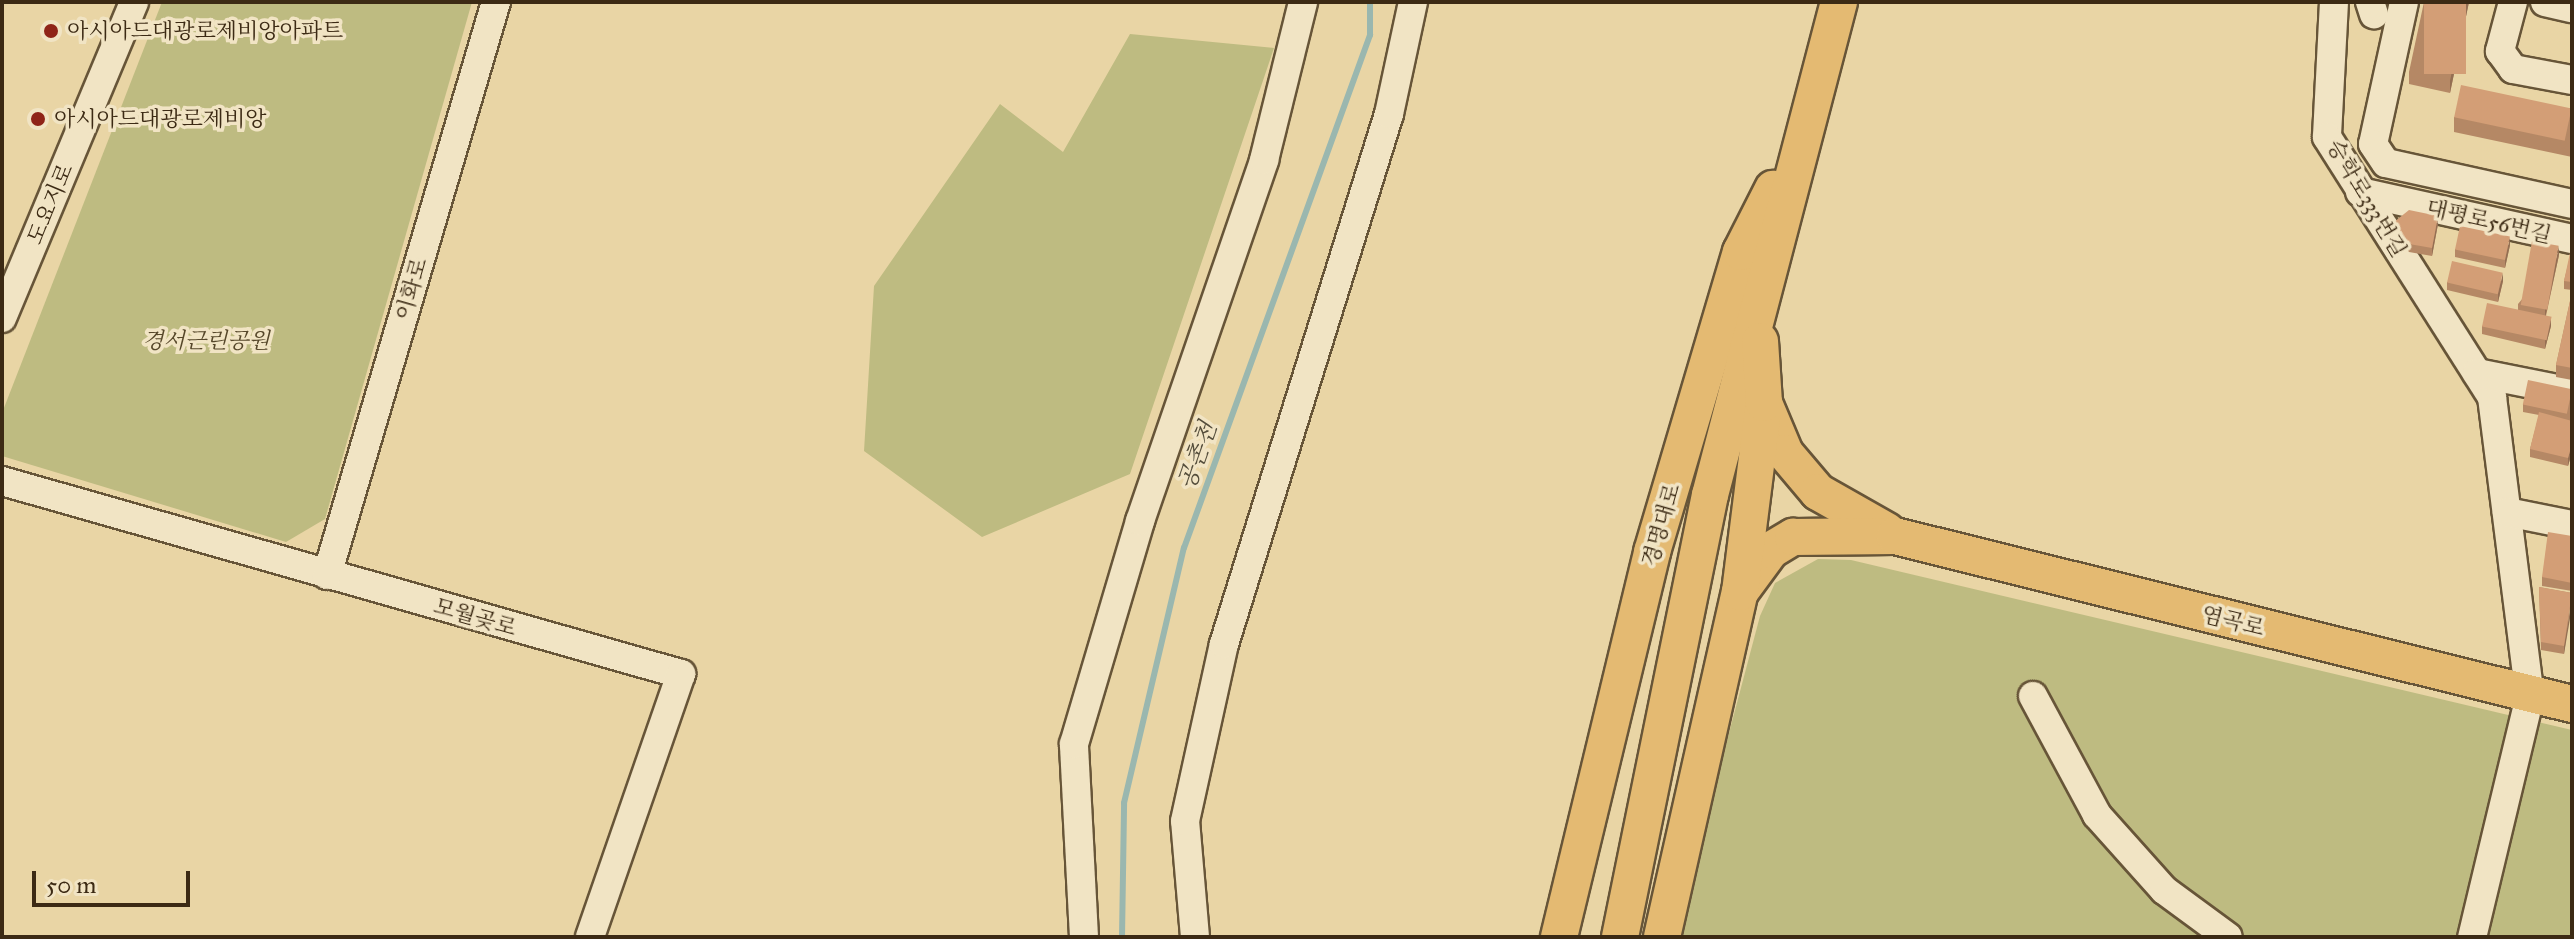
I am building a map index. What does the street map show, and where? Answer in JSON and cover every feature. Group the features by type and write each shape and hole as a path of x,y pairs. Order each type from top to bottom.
{"main road":[{"name":"경명대로","path":"1620,937 1710,495 1839,2"},
{"name":"경명대로","path":"1559,937 1652,552 1741,252 1805,127"},
{"name":"경명대로","path":"1662,937 1740,592 1764,403 1758,307"},
{"name":"염곡로","path":"1764,403 1785,453 1818,492 1895,536"},
{"name":"염곡로","path":"1740,592 1771,550 1793,537 1895,536 2572,704"}],"street":[{"name":"도요지로","path":"2,318 134,2"},
{"name":"이화로","path":"327,575 496,2"},
{"path":"1084,937 1074,744 1140,521 1264,160 1303,2"},
{"path":"1195,937 1185,821 1224,644 1389,114 1413,2"},
{"name":"승학로333번길","path":"2334,2 2327,137 2492,397 2530,696"},
{"path":"2404,2 2373,144 2386,163 2572,204"},
{"path":"2513,2 2500,51 2513,69 2572,80"},
{"path":"2545,2 2572,8"},
{"name":"대평로56번길","path":"2360,192 2572,239"},
{"path":"2477,373 2572,392"},
{"name":"모월곶로","path":"2,481 681,674 590,937"},
{"path":"2507,512 2572,525"},
{"path":"2033,696 2097,815 2164,890 2228,937"},
{"path":"2472,937 2530,696"}],"green space":[{"name":"경서근린공원","path":"162,2 472,2 325,519 286,542 2,456 2,413"},
{"path":"1130,34 1274,48 1130,474 982,537 864,451 874,286 1000,104 1063,152"},
{"path":"1818,559 1851,560 2572,730 2572,937 1675,937 1760,616 1775,583"}],"building":[{"path":"2424,2 2466,2 2466,74 2424,74"},
{"path":"2461,85 2572,108 2565,141 2454,117"},
{"path":"2409,210 2438,216 2432,248 2409,244 2394,222"},
{"path":"2460,226 2510,237 2505,260 2455,249"},
{"path":"2532,241 2559,246 2547,310 2521,305"},
{"path":"2572,249 2572,282 2564,281"},
{"path":"2452,261 2503,273 2498,294 2447,282"},
{"path":"2572,292 2572,368 2556,365"},
{"path":"2487,303 2552,317 2547,340 2482,326"},
{"path":"2528,380 2572,389 2567,414 2523,404"},
{"path":"2539,412 2572,421 2572,444 2568,458 2530,449"},
{"path":"2548,532 2572,536 2572,583 2542,577"},
{"path":"2539,587 2572,593 2564,646 2541,642"}],"waterway":[{"name":"공촌천","path":"1122,937 1124,803 1184,548 1370,35 1370,2"}],"place":[{"name":"아시아드대광로제비앙아파트","path":"51,31"},
{"name":"아시아드대광로제비앙","path":"38,119"}]}
